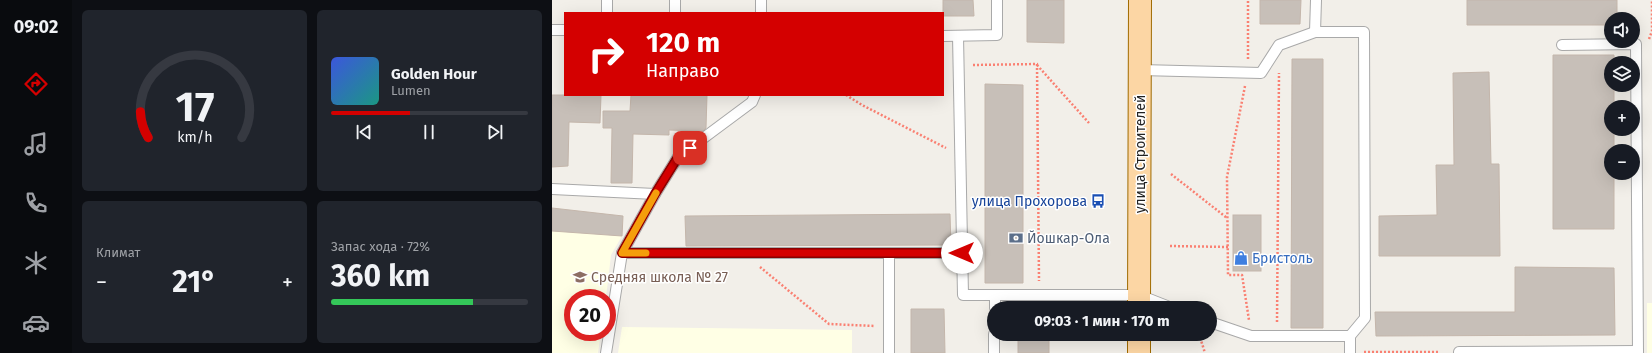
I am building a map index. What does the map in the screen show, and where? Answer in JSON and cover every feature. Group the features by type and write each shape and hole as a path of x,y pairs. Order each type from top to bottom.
{"main road":[{"name":"улица Строителей","path":"1139,301 1140,0"},
{"path":"1139,341 1139,353"}],"lane":[{"path":"607,0 607,12"},
{"path":"674,0 675,12"},
{"path":"761,0 761,12"},
{"path":"944,36 998,35 997,0"},
{"path":"1315,32 1316,0"},
{"path":"552,30 564,30"},
{"path":"1140,70 1261,72 1279,45 1315,32 1364,32 1365,318 1350,336 1350,353"},
{"path":"958,36 963,295 1039,295 1139,301"},
{"path":"1459,352 1638,352 1636,44 1562,45"},
{"path":"606,353 622,253 655,194 678,157 752,102 755,96"},
{"path":"552,189 655,194"},
{"path":"622,253 962,253"},
{"path":"889,253 889,353"},
{"path":"995,295 995,301"},
{"path":"1217,324 1251,336 1350,336"},
{"path":"994,341 994,353"}],"path":[{"path":"1248,0 1248,72 1227,177 1228,275 1242,275 1251,336"},
{"path":"1276,336 1279,45"},
{"path":"958,65 1037,64 1089,123"},
{"path":"1037,64 1039,295"},
{"path":"848,96 960,156"},
{"path":"1171,174 1228,218"},
{"path":"1170,246 1228,247"},
{"path":"742,253 829,324 889,326"},
{"path":"1201,341 1205,353"},
{"path":"1350,353 1438,352"}],"shaded area":[{"name":"Средняя школа № 27","path":"552,231 622,236 611,255 607,289 564,289 564,341 600,341 598,353 552,353"},
{"path":"1647,303 1652,303 1652,353 1647,353"},
{"path":"622,327 852,330 852,353 618,353"}],"building":[{"path":"943,0 973,0 974,16 944,16"},
{"path":"1027,0 1064,0 1064,43 1027,42"},
{"path":"1260,0 1301,0 1300,24 1260,24"},
{"path":"1467,0 1617,0 1617,12 1604,12 1604,25 1467,25"},
{"path":"1553,55 1614,55 1604,56 1604,92 1614,92 1614,100 1604,100 1604,136 1614,136 1614,144 1604,144 1604,180 1614,180 1614,229 1553,229"},
{"path":"1292,59 1323,59 1323,328 1291,328"},
{"path":"1489,72 1491,164 1499,164 1500,256 1379,256 1379,216 1437,215 1436,165 1454,165 1453,73"},
{"path":"985,84 1023,85 1023,283 985,283"},
{"path":"552,95 601,96 600,123 569,122 568,166 552,167"},
{"path":"631,96 707,96 706,128 703,131 669,130 669,135 633,134 632,183 611,183 612,128 603,128 603,111 630,111"},
{"path":"552,208 623,216 622,236 552,231"},
{"path":"950,214 951,245 686,246 685,216"},
{"path":"1233,215 1261,215 1261,271 1233,271"},
{"path":"1515,267 1614,268 1615,335 1376,336 1375,312 1515,312"},
{"path":"911,309 944,309 945,353 911,353"},
{"path":"1018,341 1049,341 1049,353 1018,353"}],"slow traffic":[{"path":"646,253 622,253 656,193"}],"place":[{"name":"улица Прохорова","path":"1098,201"},
{"name":"Йошкар-Ола","path":"1016,238"},
{"name":"Бристоль","path":"1241,258"},
{"name":"Средняя школа № 27","path":"580,277"}],"route":[{"path":"690,148 678,157 655,194 622,253 962,253"}]}
